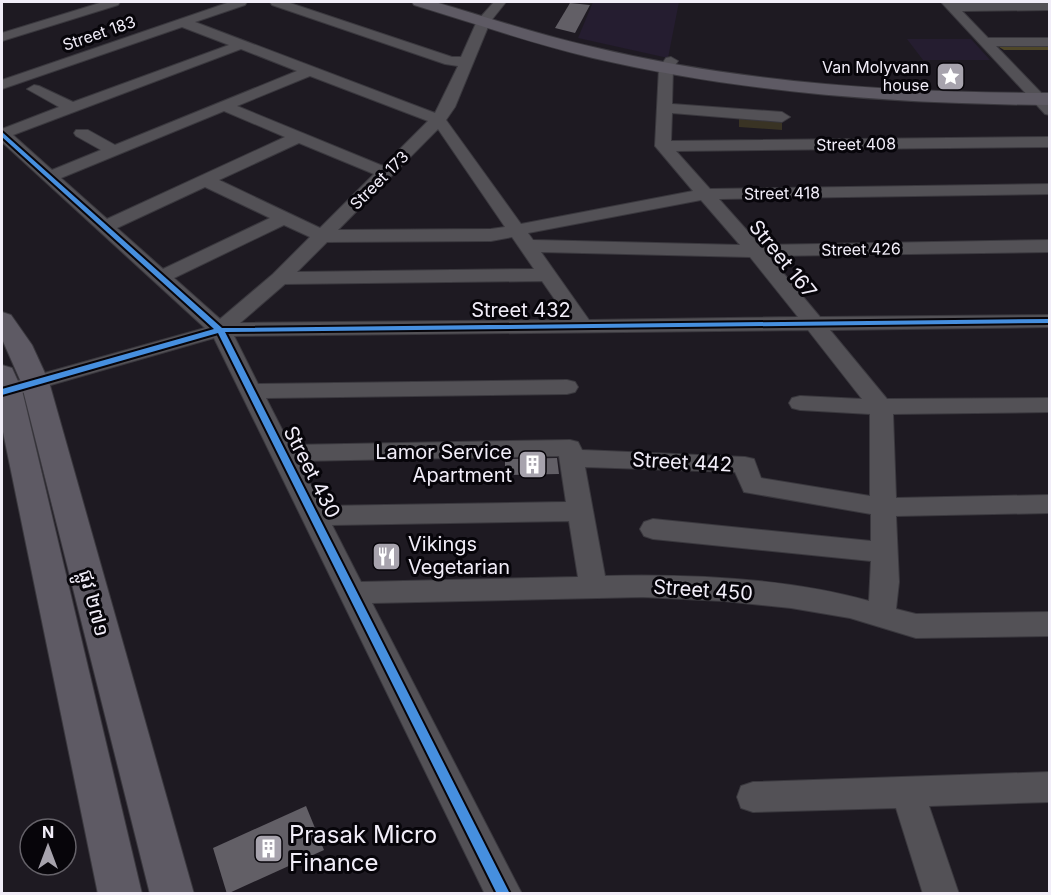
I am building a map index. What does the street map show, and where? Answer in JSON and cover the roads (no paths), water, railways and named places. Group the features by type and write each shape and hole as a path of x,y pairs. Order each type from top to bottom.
{"main road":[{"path":"420,2 491,12"},
{"path":"446,2 491,12 570,47 785,86 1043,98"},
{"name":"ផ្លូវ ២៧១","path":"2,320 19,345 12,385 120,894"},
{"name":"ផ្លូវ ២៧១","path":"12,385 172,894"}],"street":[{"path":"2,38 114,2"},
{"name":"Street 183","path":"2,85 241,2"},
{"path":"276,2 450,62 466,62"},
{"path":"950,4 1050,6"},
{"path":"950,4 985,42 1043,98"},
{"name":"Street 173","path":"220,330 280,278 438,120 447,107 491,12"},
{"path":"182,22 438,120 448,131 584,327"},
{"path":"985,42 1050,42"},
{"path":"2,134 240,45"},
{"path":"663,146 669,64"},
{"path":"50,177 309,71"},
{"path":"34,89 73,108"},
{"path":"224,106 386,172"},
{"path":"665,108 782,117"},
{"path":"82,133 115,151"},
{"name":"Street 430","path":"2,134 220,330 504,894"},
{"path":"105,226 298,137"},
{"name":"Street 408","path":"663,146 1050,142"},
{"name":"Street 167","path":"663,146 755,251 882,407"},
{"path":"204,180 322,236 491,235 523,238"},
{"name":"Street 418","path":"523,238 705,194 1050,189"},
{"path":"161,277 282,219"},
{"name":"Street 426","path":"523,238 755,251 1050,246"},
{"path":"280,278 549,275"},
{"name":"Street 432","path":"12,385 220,330 1050,321"},
{"path":"251,391 567,387"},
{"path":"800,403 882,407 1050,405"},
{"path":"881,614 885,582 882,407"},
{"name":"Street 442","path":"282,453 571,453 739,464 745,465 753,486 884,507"},
{"path":"571,453 593,586"},
{"path":"884,507 1050,504"},
{"path":"314,516 581,511"},
{"path":"653,529 884,552"},
{"name":"Street 450","path":"353,593 593,586 724,590 791,597 881,614 916,626 1050,624"},
{"path":"753,797 1050,788"},
{"path":"907,791 941,894"}],"waterway":[{"path":"1004,47 1050,47"}],"place":[{"name":"Van Molyvann house","path":"950,76"},
{"name":"Lamor Service Apartment","path":"533,464"},
{"name":"Vikings Vegetarian","path":"387,556"},
{"name":"Prasak Micro Finance","path":"268,849"}]}
